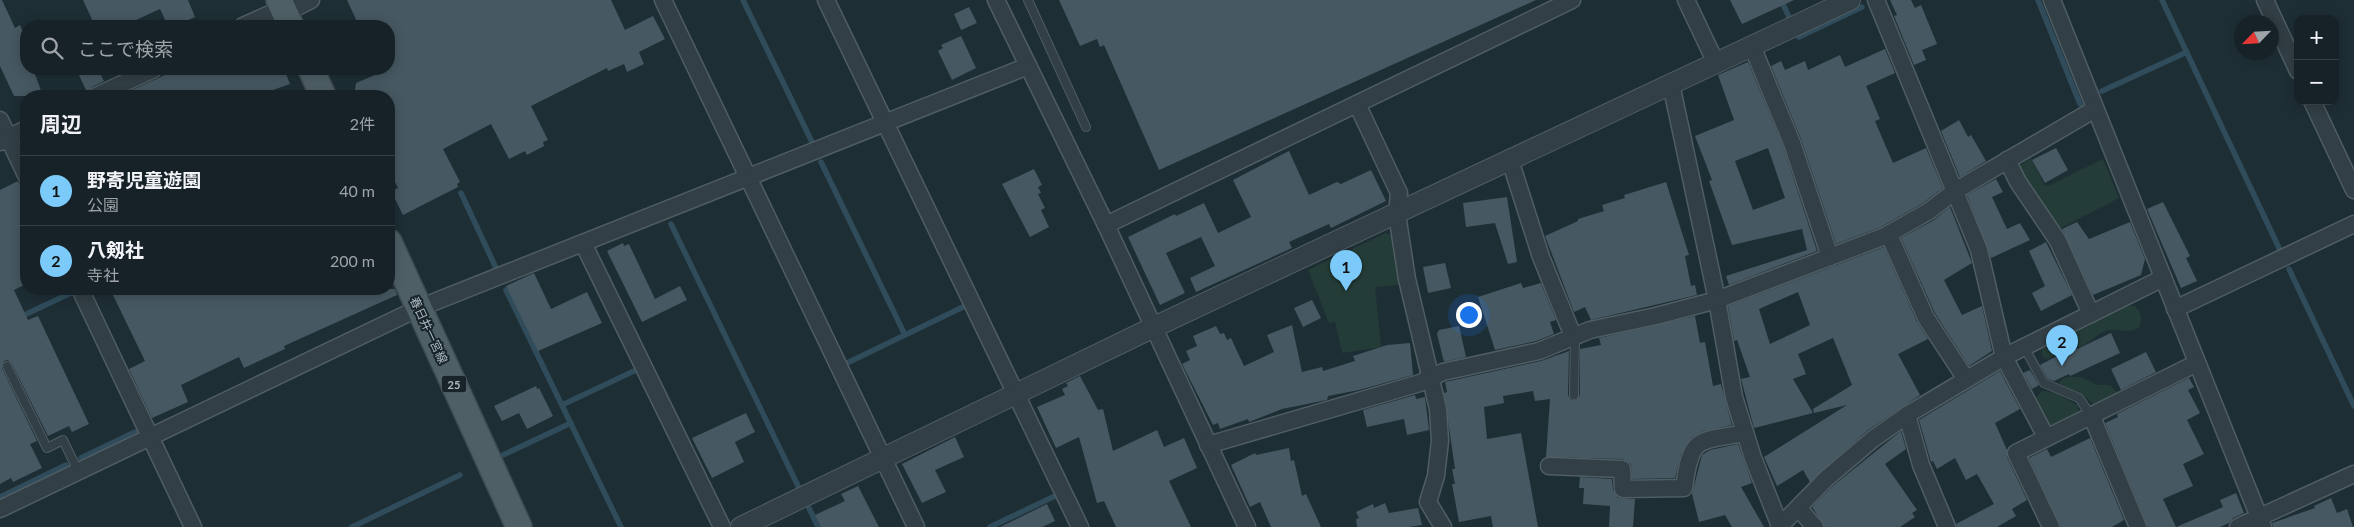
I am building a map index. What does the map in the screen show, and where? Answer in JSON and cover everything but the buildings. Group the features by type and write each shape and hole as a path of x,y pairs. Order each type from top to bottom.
{"main road":[{"path":"314,75 320,90"},
{"name":"春日井一宮線","path":"395,255 518,527"}],"street":[{"path":"261,20 311,0"},
{"path":"663,0 916,527"},
{"path":"826,0 1080,527"},
{"path":"996,0 1106,225 1152,328 1247,527"},
{"path":"1106,225 1572,0"},
{"path":"1686,0 1716,63"},
{"path":"741,527 1152,328 1850,0"},
{"path":"1876,0 1979,250 2004,357 2046,437"},
{"path":"2052,0 2261,522"},
{"path":"2264,0 2294,63"},
{"path":"1752,46 1792,143 1830,256"},
{"path":"0,509 419,308 1028,66"},
{"path":"109,90 141,75"},
{"path":"1671,84 1717,300 1734,397 1745,433 1780,527 1827,478 1873,439 1907,415 2004,357 2163,278"},
{"path":"1357,104 1399,193 1397,214 1407,279 1438,409 1440,441 1436,476 1428,502 1443,527"},
{"path":"2314,105 2354,190"},
{"path":"1208,445 1410,386 1443,372 1539,351 1574,336 1717,300 1889,234 1929,211 1955,191 2095,109"},
{"path":"0,120 4,140 20,165"},
{"path":"4,140 20,132"},
{"path":"1510,160 1541,257 1574,336"},
{"path":"2007,160 2018,182 2058,241 2091,314"},
{"path":"2175,309 2354,224"},
{"path":"1889,234 1926,318 1966,380"},
{"path":"583,243 722,527"},
{"path":"83,295 193,527"},
{"path":"2051,527 2016,453 2046,437 2092,417 2197,363"},
{"path":"1907,415 1921,465 1947,527"},
{"path":"2092,417 2138,527"},
{"path":"1549,466 1622,469 1623,489 1684,488 1688,458 1694,448 1703,441 1745,433"},
{"path":"2238,527 2261,522 2354,474"},
{"path":"1798,508 1815,527"}],"lane":[{"path":"1028,0 1086,127"},
{"path":"1574,336 1574,395"},
{"path":"2024,347 2044,383 2079,398 2092,417"},
{"path":"7,366 46,448 63,440 78,471"}],"green space":[{"path":"2031,158 2044,185 2048,186 2103,159 2119,198 2057,230 2030,190 2018,167"},
{"path":"1386,233 1394,237 1399,285 1375,287 1381,347 1342,353 1335,322 1329,323 1308,270"},
{"path":"2127,306 2134,306 2140,313 2140,325 2137,328 2128,331 2108,330 2100,333 2080,347 2072,345 2047,359 2042,356 2042,350"},
{"path":"2067,377 2081,377 2098,385 2110,385 2118,393 2117,397 2100,405 2092,403 2082,394 2059,384 2060,381"},
{"path":"2042,391 2056,394 2074,403 2078,406 2079,415 2049,425 2044,421 2035,399"}],"waterway":[{"path":"743,0 812,142"},
{"path":"1781,0 1789,17"},
{"path":"2038,0 2080,104"},
{"path":"2162,0 2279,248"},
{"path":"1799,37 1862,7"},
{"path":"2102,91 2187,52"},
{"path":"821,162 905,335"},
{"path":"461,193 496,268"},
{"path":"671,224 799,488"},
{"path":"2289,269 2354,406"},
{"path":"506,290 621,527"},
{"path":"20,317 67,295"},
{"path":"847,363 963,307"},
{"path":"562,405 634,371"},
{"path":"503,455 571,423"},
{"path":"81,458 135,432"},
{"path":"0,497 66,465"},
{"path":"352,527 460,475"},
{"path":"990,527 1055,496"},
{"path":"809,508 818,527"}],"place":[{"name":"野寄児童遊園","path":"1346,291"},
{"name":"八剱社","path":"2062,366"}]}
